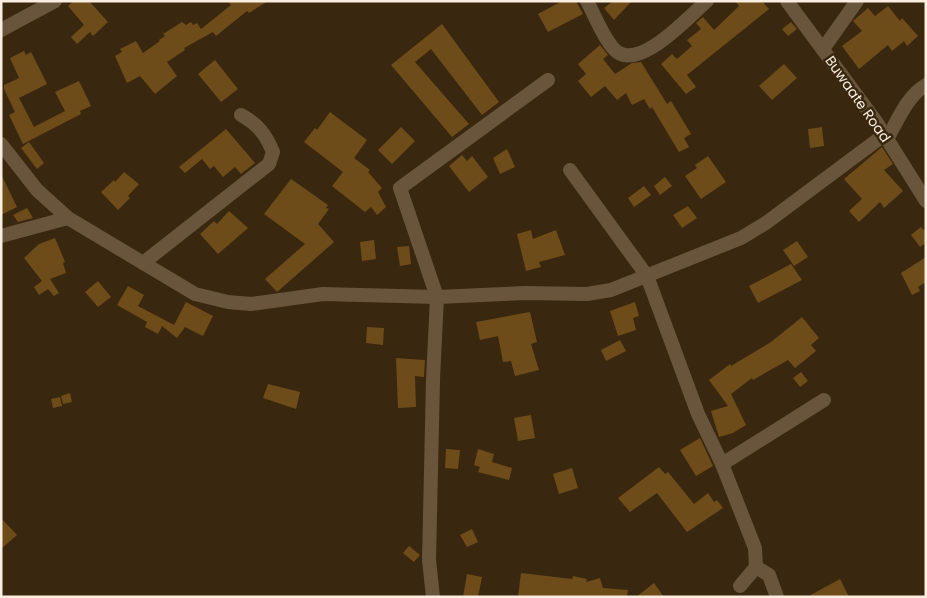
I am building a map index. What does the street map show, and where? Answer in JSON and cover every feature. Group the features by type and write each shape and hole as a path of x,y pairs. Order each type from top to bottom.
{"street":[{"path":"1,30 55,1"},
{"path":"587,1 614,49 622,55 630,57 646,52 706,1"},
{"name":"Buwaate Road","path":"787,1 885,137 926,201"},
{"path":"823,49 857,1"},
{"path":"433,597 429,560 437,297 400,188 548,80"},
{"path":"4,153 36,190 68,218 195,294 228,302 251,304 323,294 437,297 525,293 587,294 611,290 742,238 766,223 885,137 916,91 926,85"},
{"path":"143,263 269,164 273,152 266,136 252,121 241,115"},
{"path":"570,170 647,276 698,414 722,464 755,548 756,567 740,586"},
{"path":"1,236 68,218"},
{"path":"722,464 824,400"},
{"path":"756,567 769,576 777,597"}],"building":[{"path":"74,1 89,1 108,22 93,36 90,32 77,44 71,37 84,25 68,6"},
{"path":"228,1 268,1 249,13 247,11 216,36 213,32 184,48 185,50 167,62 177,76 155,94 140,76 127,83 115,56 122,52 120,49 136,41 143,53 160,41 165,36 163,34 182,22 186,25 191,22 193,25 197,23 201,29 231,5"},
{"path":"562,1 576,1 583,14 548,32 538,14"},
{"path":"613,1 632,1 614,20 604,8"},
{"path":"735,1 762,1 769,9 687,75 696,87 686,94 661,64 672,54 677,59 692,46 687,40 701,29 696,23 703,17 714,30 739,6"},
{"path":"888,6 900,21 902,18 918,36 907,46 904,41 892,51 888,45 859,69 842,46 862,31 853,21 868,8 875,16"},
{"path":"791,22 797,29 788,36 782,29"},
{"path":"442,24 499,102 482,115 431,49 415,62 469,124 452,137 391,65"},
{"path":"600,45 608,55 603,59 615,74 632,63 641,62 667,104 671,101 691,134 684,138 689,147 679,152 652,107 650,109 644,99 632,105 626,93 617,100 605,86 591,97 578,81 586,74 578,64"},
{"path":"24,51 26,55 31,52 47,84 19,98 34,127 65,111 55,92 79,81 91,106 80,111 81,114 23,144 9,115 15,112 4,89 4,85 19,78 10,58"},
{"path":"215,60 238,89 221,102 198,74"},
{"path":"784,64 797,78 772,100 759,86"},
{"path":"330,112 367,140 354,158 370,170 368,172 382,188 378,192 386,207 377,215 371,207 365,212 332,186 343,172 304,142 315,128 317,130"},
{"path":"401,127 415,141 392,164 378,150"},
{"path":"822,127 824,146 810,148 808,129"},
{"path":"226,129 255,163 241,174 235,167 223,177 214,166 210,169 202,159 185,173 179,167"},
{"path":"29,142 44,163 37,169 21,148"},
{"path":"882,147 893,164 884,170 903,191 884,208 880,202 859,222 849,211 862,199 844,179"},
{"path":"507,149 515,167 500,174 493,158"},
{"path":"462,155 467,161 472,156 488,177 469,192 449,166"},
{"path":"708,156 726,182 701,199 685,176 697,168 695,165"},
{"path":"124,172 139,184 128,196 130,198 118,210 101,192 114,180 115,182"},
{"path":"1,174 17,207 1,215"},
{"path":"665,177 672,186 660,195 654,186"},
{"path":"291,179 328,205 326,208 329,209 318,224 334,242 277,292 265,279 305,244 264,214"},
{"path":"644,186 651,195 634,207 628,198"},
{"path":"688,206 697,218 682,228 673,215"},
{"path":"27,208 33,218 18,222 13,215"},
{"path":"229,211 248,228 218,254 200,234 214,221 217,224"},
{"path":"921,227 926,232 926,243 920,247 911,235"},
{"path":"531,230 533,239 556,230 565,255 539,262 541,267 526,271 517,234"},
{"path":"55,238 65,262 63,263 66,273 50,279 59,293 54,296 48,289 39,295 34,287 42,281 24,258 39,244"},
{"path":"374,240 376,259 362,261 360,242"},
{"path":"797,241 808,257 794,266 783,250"},
{"path":"409,246 411,264 400,266 397,247"},
{"path":"926,257 926,282 918,287 920,291 912,295 901,273"},
{"path":"791,264 802,280 758,303 749,286"},
{"path":"98,281 111,297 98,307 85,292"},
{"path":"128,286 144,295 138,306 174,325 186,302 213,316 203,336 185,327 177,338 162,326 158,334 145,327 147,322 117,305"},
{"path":"635,302 639,316 633,318 636,330 618,336 610,311"},
{"path":"530,312 537,342 531,344 539,370 515,376 511,361 503,362 498,336 480,340 476,322"},
{"path":"802,317 819,338 811,345 816,351 795,368 788,360 753,380 752,378 731,394 746,425 733,433 719,437 711,411 728,406 709,380 730,364 731,366 771,342"},
{"path":"367,327 384,328 383,345 366,343"},
{"path":"620,340 626,351 606,361 601,350"},
{"path":"396,358 425,360 424,377 415,376 416,407 398,408"},
{"path":"801,372 808,381 800,387 793,378"},
{"path":"268,384 300,392 296,409 263,398"},
{"path":"70,393 72,402 63,404 61,396"},
{"path":"60,397 62,406 53,408 51,399"},
{"path":"531,415 535,438 518,441 514,418"},
{"path":"700,438 713,466 696,476 680,450"},
{"path":"446,449 460,450 458,469 445,468"},
{"path":"478,449 494,454 492,462 512,468 509,480 478,472 480,467 474,465"},
{"path":"659,467 665,474 668,472 694,504 708,493 714,502 717,500 723,508 687,532 657,493 630,512 618,498"},
{"path":"572,468 578,488 559,494 553,474"},
{"path":"1,518 17,535 1,549"},
{"path":"472,529 478,542 467,547 460,535"},
{"path":"409,546 420,555 414,562 403,553"},
{"path":"521,573 572,579 573,576 587,579 586,582 600,578 603,588 628,590 627,597 518,597"},
{"path":"467,574 482,577 478,597 463,597"},
{"path":"840,579 849,597 807,597"},
{"path":"654,583 664,597 636,597"}]}
